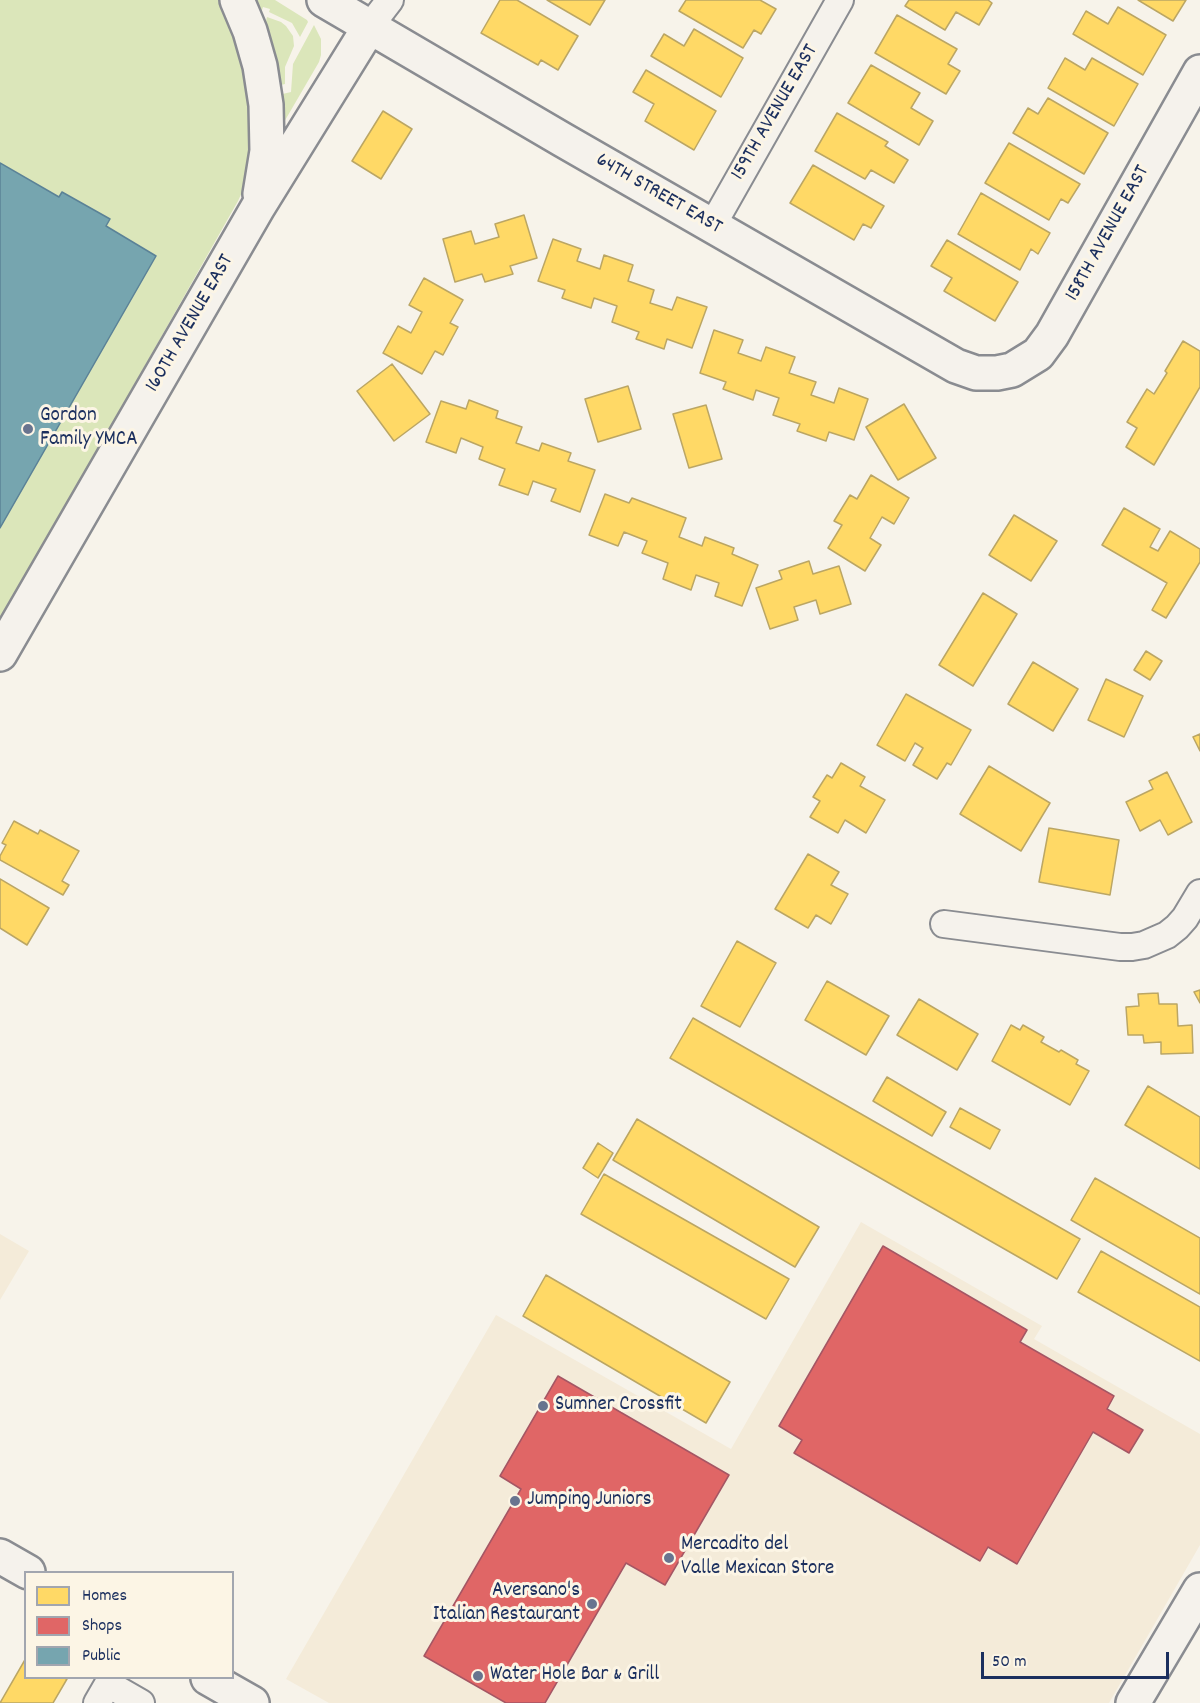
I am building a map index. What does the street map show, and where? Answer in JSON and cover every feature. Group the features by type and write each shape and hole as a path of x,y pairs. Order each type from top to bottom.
{"street":[{"path":"237,0 258,57 266,105 267,151 258,207"},
{"name":"64TH STREET EAST","path":"324,0 956,366 976,373 997,374"},
{"name":"160TH AVENUE EAST","path":"0,654 258,207 370,26 390,0"},
{"name":"159TH AVENUE EAST","path":"712,226 840,0"},
{"name":"158TH AVENUE EAST","path":"997,374 1012,370 1038,354 1052,335 1200,72"},
{"path":"944,924 1132,947 1144,945 1167,935 1185,918 1200,893"},
{"path":"0,1556 26,1571"},
{"path":"1133,1703 1200,1590"},
{"path":"211,1679 252,1703"},
{"path":"97,1703 108,1684 133,1691"}],"shaded area":[{"path":"861,1222 1042,1326 1034,1339 1200,1434 1200,1545 1109,1703 329,1703 286,1679 496,1315 731,1449"},
{"path":"0,1234 29,1251 0,1300"}],"green space":[{"path":"0,0 223,0 227,6 256,108 249,177 238,201 0,622"},
{"path":"243,0 275,0 308,22 300,37 292,23 263,7 259,19 266,21 267,17 281,22 293,36 294,46 285,67 285,84 273,87"},
{"path":"314,25 321,39 319,62 280,129 274,96 291,92 293,64"}],"building: Homes":[{"path":"500,0 517,0 578,36 558,70 541,60 538,65 481,33"},
{"path":"547,0 605,0 590,25"},
{"path":"686,0 760,0 776,9 761,34 754,30 743,48 679,11"},
{"path":"909,0 988,0 992,3 979,25 956,12 945,30 905,6"},
{"path":"1138,0 1186,0 1173,21"},
{"path":"1118,7 1166,35 1143,75 1073,34 1086,11 1108,24"},
{"path":"897,15 957,49 948,64 960,71 946,94 875,53"},
{"path":"694,29 743,58 721,97 651,56 664,34 684,46"},
{"path":"1065,58 1085,70 1092,58 1138,84 1114,126 1048,88"},
{"path":"871,65 920,93 911,108 933,121 919,145 848,103"},
{"path":"646,70 716,111 694,150 645,121 654,104 633,92"},
{"path":"1048,98 1108,133 1084,174 1013,133 1028,108 1038,114"},
{"path":"383,111 412,129 381,179 352,161"},
{"path":"837,113 888,142 885,146 908,160 894,183 871,170 865,179 815,151"},
{"path":"1009,143 1080,184 1068,203 1061,199 1049,220 985,183"},
{"path":"813,165 884,206 871,228 863,224 854,240 790,203"},
{"path":"981,193 1050,233 1038,254 1031,249 1020,270 958,234"},
{"path":"524,215 537,258 510,266 513,274 485,282 482,274 455,282 443,239 471,231 475,244 499,237 495,224"},
{"path":"553,239 581,249 577,261 600,269 604,255 633,265 628,281 654,290 650,303 672,310 677,297 707,307 692,348 667,339 664,349 636,339 639,332 612,322 617,306 594,298 591,308 562,298 565,290 538,281"},
{"path":"947,240 1018,282 995,321 944,291 952,278 931,266"},
{"path":"424,278 463,300 450,323 458,327 443,355 435,351 422,374 383,353 398,326 411,333 422,312 409,305"},
{"path":"714,330 743,340 738,353 761,361 766,347 795,357 789,373 816,382 811,395 834,403 839,388 868,399 854,440 829,432 826,441 797,431 800,424 773,415 779,398 756,390 753,400 723,389 726,382 700,373"},
{"path":"1183,341 1200,351 1200,387 1154,465 1126,447 1137,428 1127,422 1147,389 1154,394"},
{"path":"392,364 430,414 394,441 357,391"},
{"path":"628,386 641,429 598,442 585,399"},
{"path":"469,400 498,411 496,418 522,427 516,443 539,451 542,443 571,453 568,461 595,470 580,512 551,501 556,489 533,481 528,495 499,485 505,469 479,459 483,447 461,438 456,453 426,442 441,401 466,409"},
{"path":"904,404 936,458 898,480 866,427"},
{"path":"706,405 722,459 689,468 673,414"},
{"path":"871,475 909,498 894,524 882,517 870,538 881,545 865,571 828,548 842,525 834,521 850,495 857,499"},
{"path":"605,494 629,503 632,498 686,518 679,537 702,546 705,537 734,548 732,554 758,565 742,606 715,596 719,583 696,575 691,590 663,579 668,563 642,553 647,541 624,532 618,546 589,535"},
{"path":"1124,508 1160,529 1150,547 1158,551 1170,531 1200,549 1200,562 1166,618 1152,610 1167,583 1102,545"},
{"path":"1014,515 1057,541 1031,581 989,555"},
{"path":"809,561 813,574 839,566 851,604 820,614 816,600 794,607 798,620 770,629 756,588 782,579 779,571"},
{"path":"983,593 1017,614 973,686 939,665"},
{"path":"1146,651 1162,661 1150,680 1134,670"},
{"path":"1033,662 1078,689 1053,731 1008,704"},
{"path":"1106,679 1143,696 1124,737 1088,720"},
{"path":"906,694 971,730 951,765 947,763 937,779 913,765 923,748 915,743 905,761 877,745"},
{"path":"1200,734 1200,751 1193,737"},
{"path":"841,763 865,777 860,786 885,800 866,833 845,820 838,833 810,817 820,801 813,797 827,775 832,778"},
{"path":"989,766 1050,803 1021,851 960,814"},
{"path":"1167,772 1192,822 1168,835 1160,820 1140,831 1126,802 1153,789 1149,781"},
{"path":"14,821 38,834 40,830 79,851 62,881 69,885 63,895 0,860 6,845 2,843"},
{"path":"1049,828 1119,840 1110,895 1039,882"},
{"path":"808,854 839,872 831,885 848,894 831,924 816,915 808,928 775,909"},
{"path":"0,879 49,908 27,945 0,928"},
{"path":"737,941 776,963 740,1027 701,1006"},
{"path":"827,981 889,1016 866,1055 805,1020"},
{"path":"1200,990 1200,1003 1194,992"},
{"path":"1158,993 1159,1004 1177,1004 1178,1026 1192,1025 1193,1053 1161,1054 1161,1042 1144,1043 1143,1035 1128,1035 1126,1007 1139,1006 1138,994"},
{"path":"919,999 978,1034 957,1070 897,1035"},
{"path":"693,1018 1080,1239 1057,1279 670,1058"},
{"path":"1011,1025 1020,1030 1023,1025 1044,1037 1041,1042 1078,1060 1076,1064 1089,1071 1070,1105 992,1061"},
{"path":"887,1077 946,1112 932,1136 873,1101"},
{"path":"1148,1086 1200,1117 1200,1169 1125,1125"},
{"path":"960,1108 1000,1130 990,1149 950,1127"},
{"path":"637,1119 819,1227 795,1267 613,1160"},
{"path":"598,1143 613,1153 598,1178 583,1168"},
{"path":"604,1174 789,1279 766,1319 581,1214"},
{"path":"1095,1178 1200,1238 1200,1294 1071,1220"},
{"path":"1101,1251 1200,1307 1200,1361 1078,1292"},
{"path":"546,1275 730,1382 706,1423 523,1316"},
{"path":"24,1661 24,1679 67,1679 53,1703 0,1703"}],"building: Shops":[{"path":"883,1246 1027,1330 1020,1342 1114,1396 1107,1409 1143,1430 1129,1453 1093,1432 1017,1564 988,1547 980,1561 794,1453 802,1440 779,1426"},
{"path":"558,1376 729,1475 665,1585 626,1563 545,1703 506,1703 424,1656 521,1489 500,1476"}],"building: Public":[{"name":"Gordon Family YMCA","path":"0,163 59,197 62,192 110,219 106,226 156,256 0,528"}],"place":[{"name":"Gordon Family YMCA","path":"28,429"},
{"name":"Sumner Crossfit","path":"543,1406"},
{"name":"Jumping Juniors","path":"515,1501"},
{"name":"Mercadito del Valle Mexican Store","path":"669,1558"},
{"name":"Aversano's Italian Restaurant","path":"592,1604"},
{"name":"Water Hole Bar & Grill","path":"478,1676"}]}
